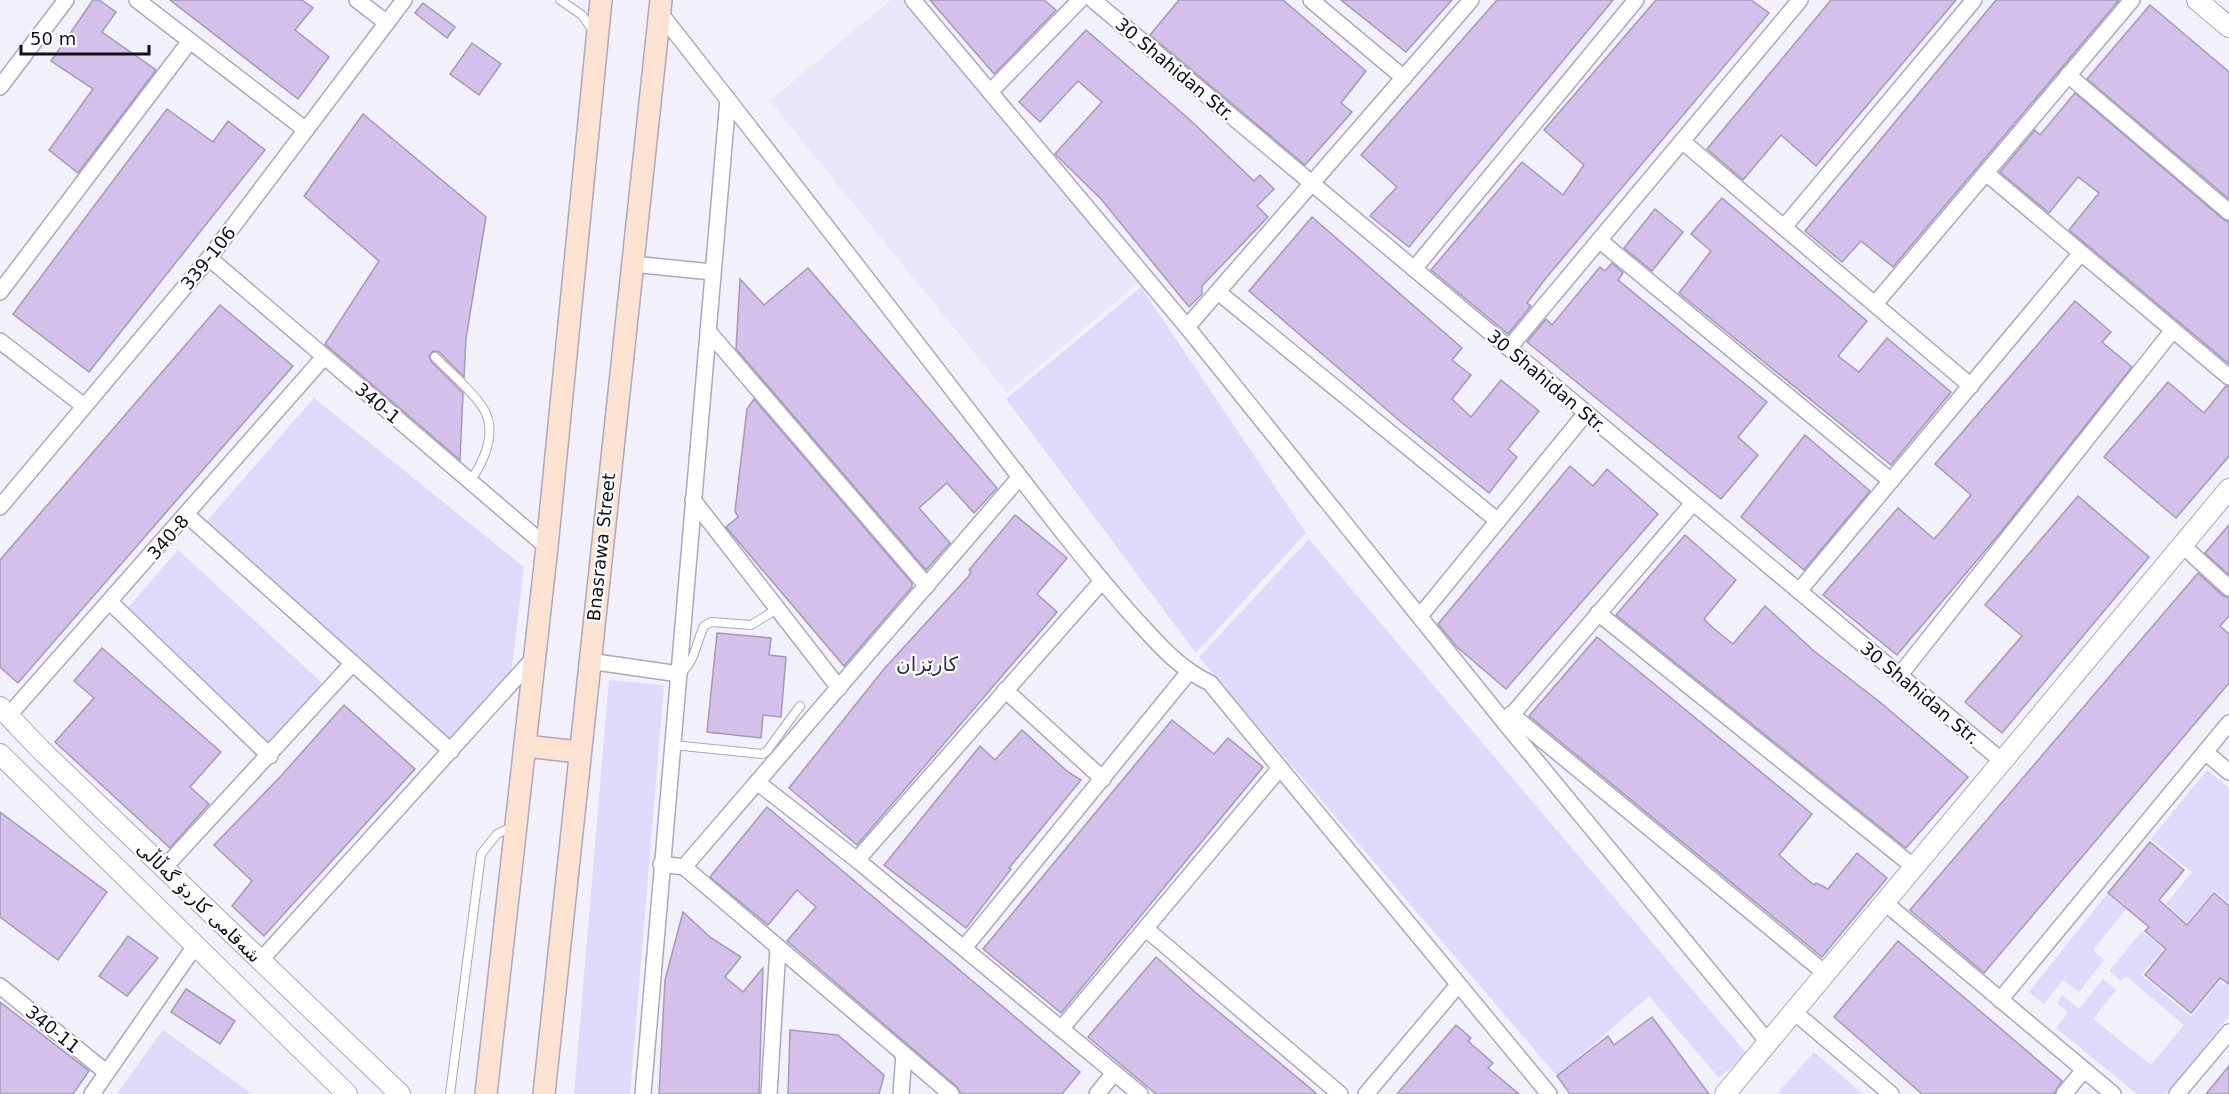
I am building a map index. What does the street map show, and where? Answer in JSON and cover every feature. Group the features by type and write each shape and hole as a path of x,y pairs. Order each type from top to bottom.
{"main road":[{"path":"486,1094 547,547 601,0"},
{"name":"Bnasrawa Street","path":"544,1094 660,6"},
{"path":"525,746 579,752"}],"street":[{"path":"0,87 66,0"},
{"path":"137,0 306,130"},
{"path":"357,0 387,23"},
{"name":"339-106","path":"0,507 208,258 404,0"},
{"path":"913,0 1187,327 1420,616 1508,718 1768,1042"},
{"path":"990,92 1080,0"},
{"name":"30 Shahidan Str.","path":"1093,0 2002,762"},
{"path":"1311,0 1404,78"},
{"path":"1187,327 1471,0"},
{"path":"1414,269 1636,0"},
{"path":"1784,227 1974,0"},
{"path":"1875,304 2133,0"},
{"path":"2200,1 2229,27"},
{"path":"1509,348 1682,141 1791,3"},
{"path":"660,6 728,99 1019,478 1102,582 1188,673 1210,683 1545,1092"},
{"path":"0,292 190,41"},
{"path":"2068,75 2229,212"},
{"path":"643,1094 728,99"},
{"path":"1682,141 1971,386"},
{"path":"1986,173 2229,377"},
{"path":"1599,240 1891,481"},
{"path":"1799,591 2081,253"},
{"name":"340-1","path":"208,258 547,547"},
{"path":"632,264 712,272"},
{"path":"1218,292 1498,521"},
{"path":"1899,676 2173,330"},
{"path":"708,331 927,586"},
{"path":"0,341 84,406"},
{"name":"340-8","path":"4,711 111,603 324,357"},
{"path":"1420,616 1586,413"},
{"path":"684,867 1019,478"},
{"path":"1725,1094 2229,489"},
{"path":"693,500 839,687"},
{"path":"1508,718 1693,503"},
{"path":"187,515 451,751"},
{"path":"2182,545 2229,588"},
{"path":"857,860 1102,582"},
{"path":"111,603 270,756"},
{"path":"1598,613 1914,867"},
{"path":"260,961 533,659"},
{"path":"589,662 679,674"},
{"path":"164,868 270,756 353,663"},
{"path":"964,948 1188,673"},
{"path":"1005,690 1103,779"},
{"name":"شەقامی کاردۆ گەڵاڵی","path":"4,711 41,750 400,1094"},
{"path":"1508,718 1825,973"},
{"path":"2000,1000 2229,723"},
{"path":"20,772 41,750"},
{"path":"2205,752 2229,772"},
{"name":"شەقامی کاردۆ گەڵاڵی","path":"0,754 347,1094"},
{"path":"1061,1029 1280,768"},
{"path":"757,782 857,860 1140,1094"},
{"path":"661,864 684,867 951,1094"},
{"path":"1884,903 2113,1094"},
{"path":"1146,929 1340,1094"},
{"path":"92,1094 195,946"},
{"path":"769,1094 778,948"},
{"path":"1366,1094 1458,985"},
{"name":"340-11","path":"0,986 106,1072"},
{"path":"1793,1011 1891,1094"},
{"path":"2177,1094 2229,1032"},
{"path":"901,1094 904,1054"},
{"path":"2064,1094 2084,1070"},
{"path":"1098,1094 1114,1073"}],"lane":[{"path":"560,0 582,15 596,40"},
{"path":"435,357 484,408 488,444 483,464 470,482"},
{"path":"679,674 688,667 704,626 711,622 751,625 777,609"},
{"path":"672,745 762,754 767,751 800,706"},
{"path":"450,1094 481,854 497,834 516,825"}],"shaded area":[{"path":"891,0 908,0 1142,280 1007,393 770,101"},
{"path":"1141,287 1306,533 1196,653 1006,399"},
{"path":"314,398 524,567 511,675 444,751 199,530"},
{"path":"1309,539 1747,1054 1719,1078 1649,996 1557,1076 1199,657"},
{"path":"178,550 322,683 258,758 118,619"},
{"path":"609,680 664,685 630,1094 574,1094"},
{"path":"2207,770 2229,788 2229,903 2214,891 2187,922 2166,904 2192,872 2151,839"},
{"path":"2107,894 2126,909 2093,950 2104,960 2079,992 2063,980 2044,1004 2029,992"},
{"path":"2142,931 2163,949 2141,975 2191,1017 2220,981 2224,985 2229,979 2229,1016 2166,1094 2137,1094 2056,1028 2068,1013 2057,1003 2062,995 2079,1009 2103,979 2116,990 2093,1019 2151,1065 2184,1025 2126,976 2121,981 2109,971"},
{"path":"163,1030 252,1094 117,1094"},
{"path":"1814,1052 1863,1094 1777,1094"}],"building":[{"path":"93,0 99,0 116,12 102,32 156,70 78,173 49,150 93,89 51,61"},
{"path":"170,0 302,0 313,8 295,30 329,57 298,99"},
{"path":"930,0 1044,0 1056,10 994,74"},
{"path":"1179,0 1283,0 1366,71 1341,103 1352,112 1305,165 1150,35"},
{"path":"1341,0 1452,0 1406,52"},
{"path":"1497,0 1613,0 1409,247 1370,216 1397,187 1361,155"},
{"path":"1656,0 1751,0 1769,13 1546,278 1527,303 1531,306 1508,334 1431,270 1522,162 1563,195 1584,165 1544,130"},
{"path":"1831,0 1956,0 1816,166 1781,135 1743,180 1707,149"},
{"path":"1996,0 2119,0 1893,267 1861,241 1842,262 1805,231"},
{"path":"423,3 455,27 447,38 415,13"},
{"path":"2150,5 2229,72 2229,199 2087,79"},
{"path":"1086,30 1189,119 1254,181 1260,175 1274,189 1257,206 1268,217 1202,286 1202,294 1189,307 1101,199 1055,154 1102,102 1078,81 1040,122 1019,102"},
{"path":"472,43 501,64 479,95 450,74"},
{"path":"2075,93 2229,222 2229,364 2069,230 2099,193 2078,177 2049,213 2000,172 2035,130 2040,135"},
{"path":"167,109 213,142 228,121 265,150 89,372 13,314"},
{"path":"363,114 486,217 466,338 464,377 439,352 433,351 429,356 431,361 463,393 460,460 325,344 379,261 304,196"},
{"path":"1722,198 1867,321 1838,356 1859,372 1887,338 1951,392 1891,465 1679,293 1711,251 1691,234"},
{"path":"1655,209 1683,232 1652,271 1624,248"},
{"path":"1312,217 1462,348 1452,360 1471,375 1452,399 1471,417 1501,380 1539,411 1508,449 1517,457 1489,493 1401,422 1249,291"},
{"path":"1612,263 1623,273 1618,280 1767,402 1738,437 1758,455 1721,499 1527,342 1546,319 1552,325 1600,267 1605,271"},
{"path":"808,268 997,488 974,513 947,483 919,508 950,543 926,570 736,349 740,279 764,305"},
{"path":"2075,301 2111,332 2102,342 2132,367 2000,533 1897,655 1823,595 1898,508 1934,539 1944,528 1971,495 1935,464"},
{"path":"220,305 293,366 18,683 0,667 0,560"},
{"path":"2168,382 2204,413 2226,386 2229,387 2229,456 2176,518 2104,457"},
{"path":"754,399 912,583 912,587 844,666 726,527 738,517 735,511 747,409"},
{"path":"1805,435 1870,491 1804,570 1741,517"},
{"path":"1570,466 1593,486 1607,469 1658,514 1506,689 1457,647 1438,624"},
{"path":"2078,496 2149,557 2002,733 1965,702 2022,636 1985,605"},
{"path":"1015,515 1067,558 1037,594 1057,612 857,845 789,788 884,669 968,577 971,572 969,570"},
{"path":"2229,525 2229,575 2205,553"},
{"path":"1685,535 1736,580 1704,619 1713,628 1733,644 1765,606 1814,651 1881,703 1968,777 1906,848 1616,615"},
{"path":"2198,573 2222,595 2229,598 2229,616 2220,626 2229,634 2229,683 1984,973 1910,910"},
{"path":"717,633 771,638 769,655 786,657 781,717 763,715 761,738 707,732"},
{"path":"1597,637 1812,814 1779,855 1798,872 1814,885 1816,883 1828,889 1857,853 1887,878 1822,957 1529,716"},
{"path":"102,648 221,752 190,787 209,804 170,848 55,742 94,698 74,681"},
{"path":"344,705 415,769 264,936 232,906 252,881 214,845 281,776"},
{"path":"1172,720 1214,754 1228,738 1263,767 1061,1013 983,949"},
{"path":"1022,730 1068,772 1081,780 1009,868 1011,869 966,928 884,865 980,746 995,760"},
{"path":"767,807 1080,1072 1062,1094 961,1094 957,1087 787,941 816,907 797,890 768,925 710,877"},
{"path":"0,812 107,892 58,960 0,917"},
{"path":"2150,842 2184,870 2159,900 2187,925 2214,893 2229,906 2229,984 2220,978 2191,1013 2145,975 2166,949 2145,931 2149,927 2108,893"},
{"path":"683,912 711,938 741,957 725,977 743,992 763,968 759,1094 659,1094 665,980"},
{"path":"128,936 158,958 127,996 99,976"},
{"path":"1898,941 2062,1081 2054,1094 1922,1094 1834,1017"},
{"path":"1156,957 1317,1094 1156,1094 1088,1037"},
{"path":"186,989 235,1021 220,1044 171,1012"},
{"path":"0,1002 89,1071 73,1094 0,1094"},
{"path":"1652,1017 1709,1094 1570,1094 1557,1076 1608,1036 1614,1045"},
{"path":"1456,1025 1471,1038 1468,1041 1493,1063 1488,1068 1519,1094 1397,1094"},
{"path":"790,1030 838,1035 884,1075 879,1094 788,1094"},
{"path":"2229,1066 2229,1094 2206,1094"}],"district":[{"name":"کارێزان","path":"927,664"}]}
